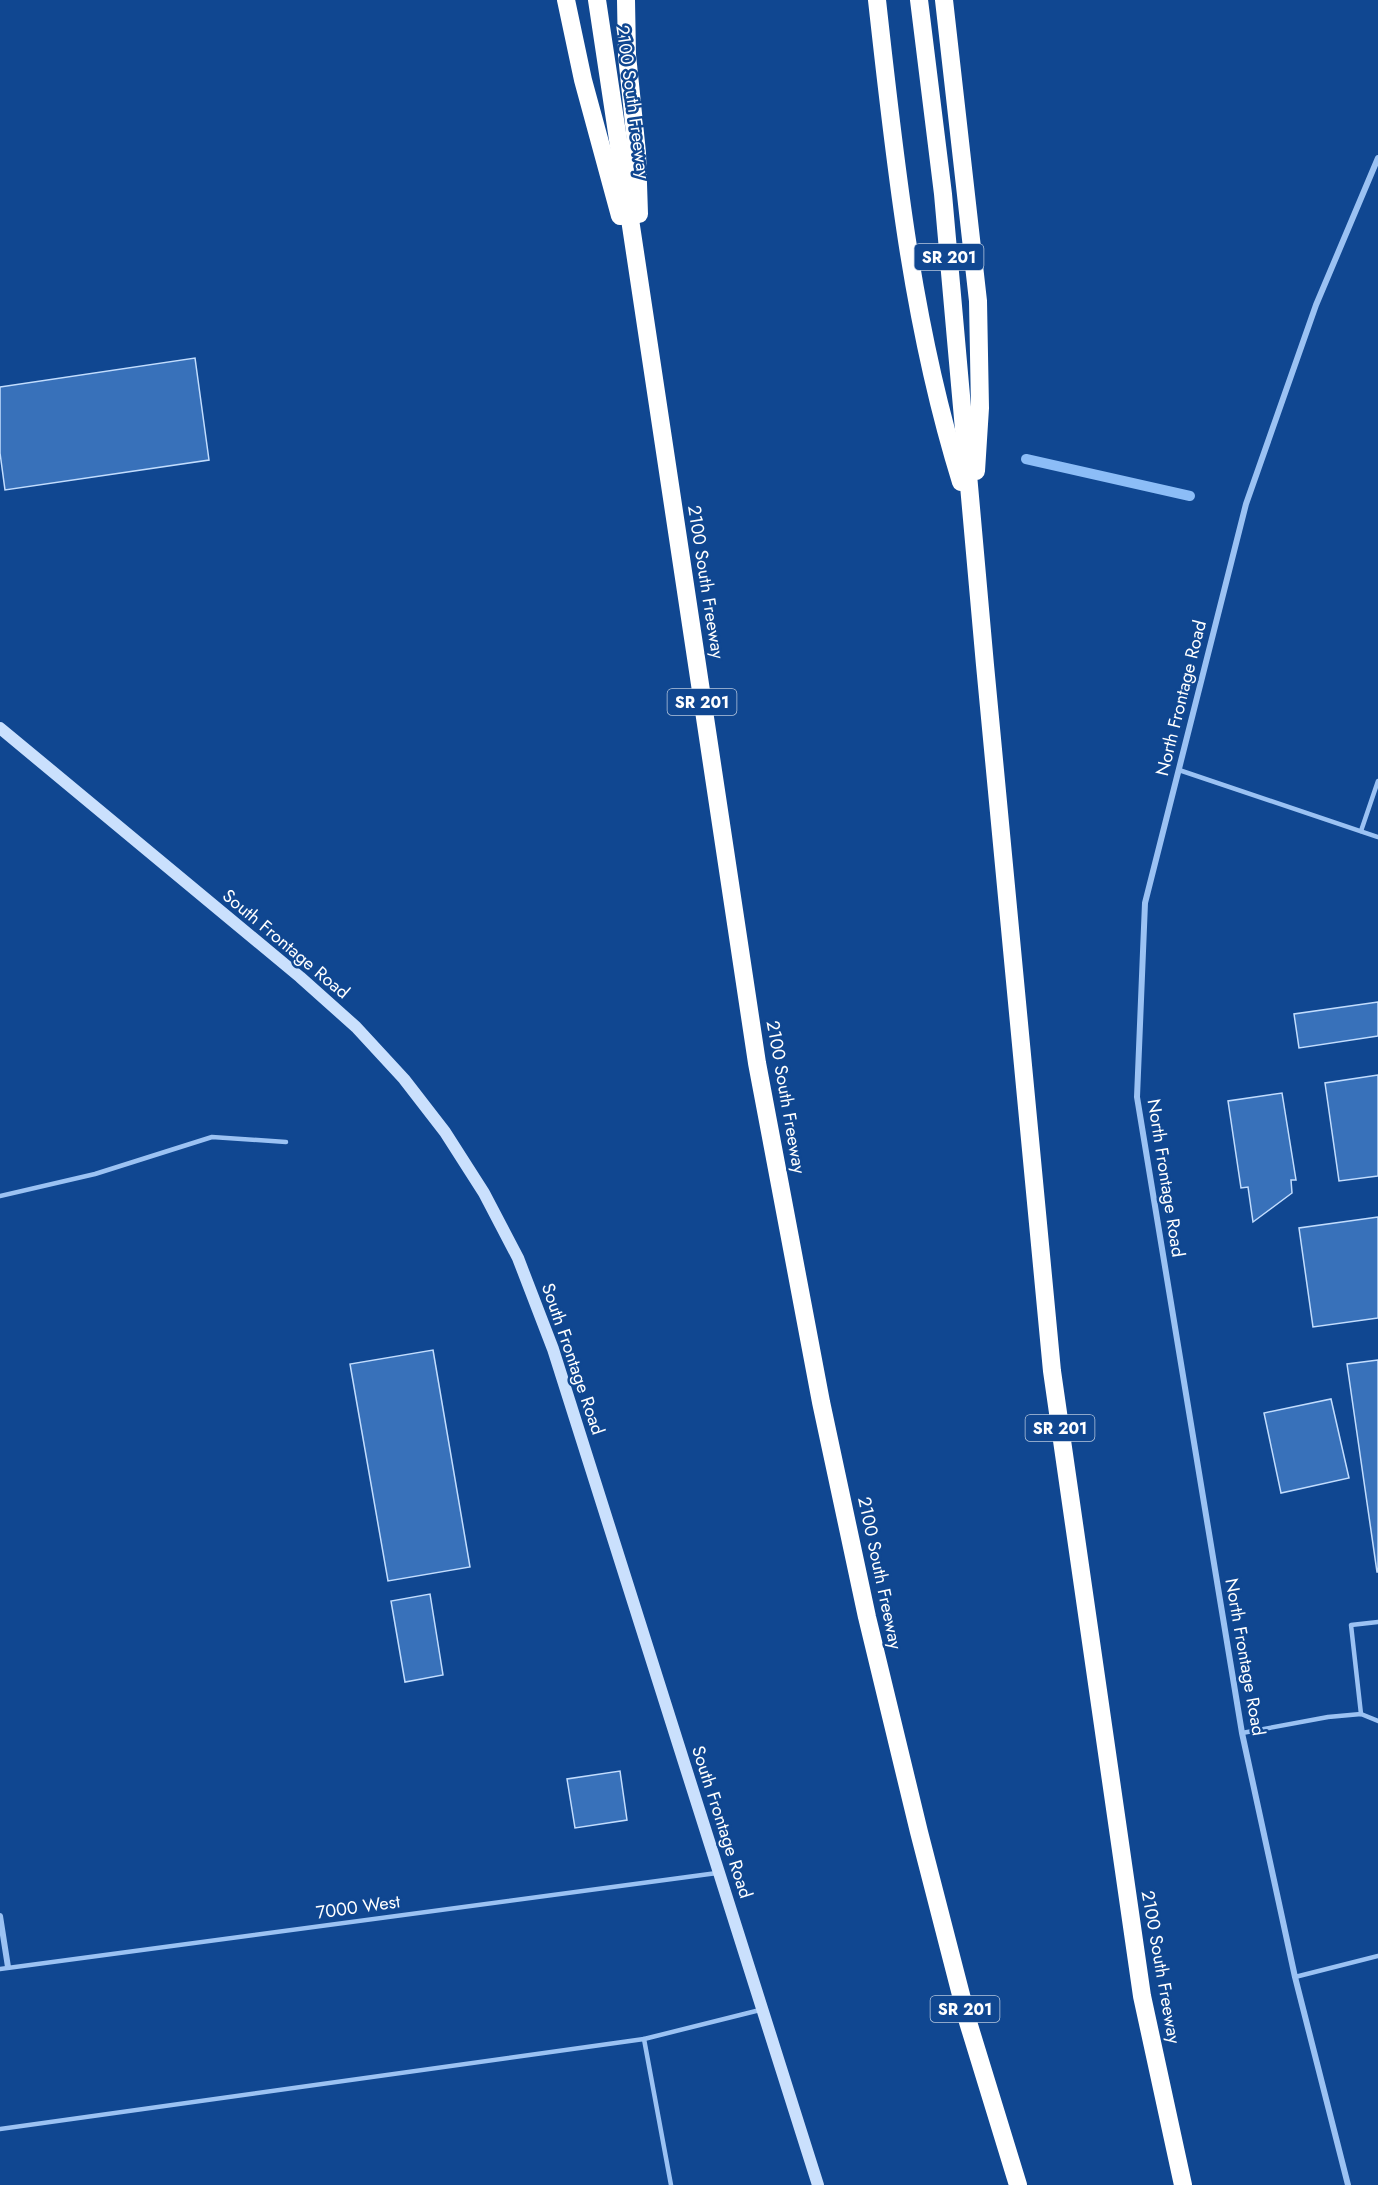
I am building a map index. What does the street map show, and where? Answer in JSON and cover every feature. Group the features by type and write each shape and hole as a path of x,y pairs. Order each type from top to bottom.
{"highway":[{"path":"566,0 596,135 638,276"},
{"name":"2100 South Freeway","path":"597,0 757,1063 821,1402 867,1617 919,1832 968,2022 1018,2185"},
{"path":"626,0 627,55 637,153 638,276"},
{"path":"877,0 902,209 916,299 938,398 971,515"},
{"name":"2100 South Freeway","path":"919,0 943,194 1052,1371 1142,1996 1183,2185"},
{"path":"944,0 978,301 980,408 971,515"}],"street":[{"name":"North Frontage Road","path":"1348,2185 1295,1977 1242,1732 1137,1097 1145,903 1246,504 1316,305 1378,158"},
{"name":"South Frontage Road","path":"0,728 300,977 356,1027 404,1079 445,1132 484,1193 518,1258 554,1349 818,2185"},
{"path":"0,1916 8,1967"}],"lane":[{"path":"1179,770 1378,837"},
{"path":"1361,831 1378,781"},
{"path":"0,1196 95,1174 212,1137 286,1142"},
{"path":"1361,1714 1351,1625 1378,1622"},
{"path":"1242,1732 1328,1717 1361,1714 1378,1721"},
{"name":"7000 West","path":"0,1969 719,1873"},
{"path":"1295,1977 1378,1956"},
{"path":"0,2129 644,2039 763,2009"},
{"path":"644,2039 671,2185"}],"building":[{"path":"195,358 209,460 5,490 0,453 0,387"},
{"path":"1378,1002 1378,1036 1299,1048 1294,1014"},
{"path":"1378,1075 1378,1176 1339,1181 1325,1083"},
{"path":"1282,1093 1296,1180 1291,1180 1292,1193 1253,1222 1248,1187 1241,1188 1228,1101"},
{"path":"1378,1217 1378,1318 1313,1327 1299,1228"},
{"path":"433,1350 470,1567 388,1581 350,1364"},
{"path":"1378,1360 1378,1572 1377,1572 1347,1364"},
{"path":"1331,1399 1349,1478 1281,1493 1264,1413"},
{"path":"430,1594 443,1675 405,1682 391,1601"},
{"path":"620,1771 627,1820 575,1828 567,1779"}],"waterway":[{"path":"1026,459 1190,496"}]}
